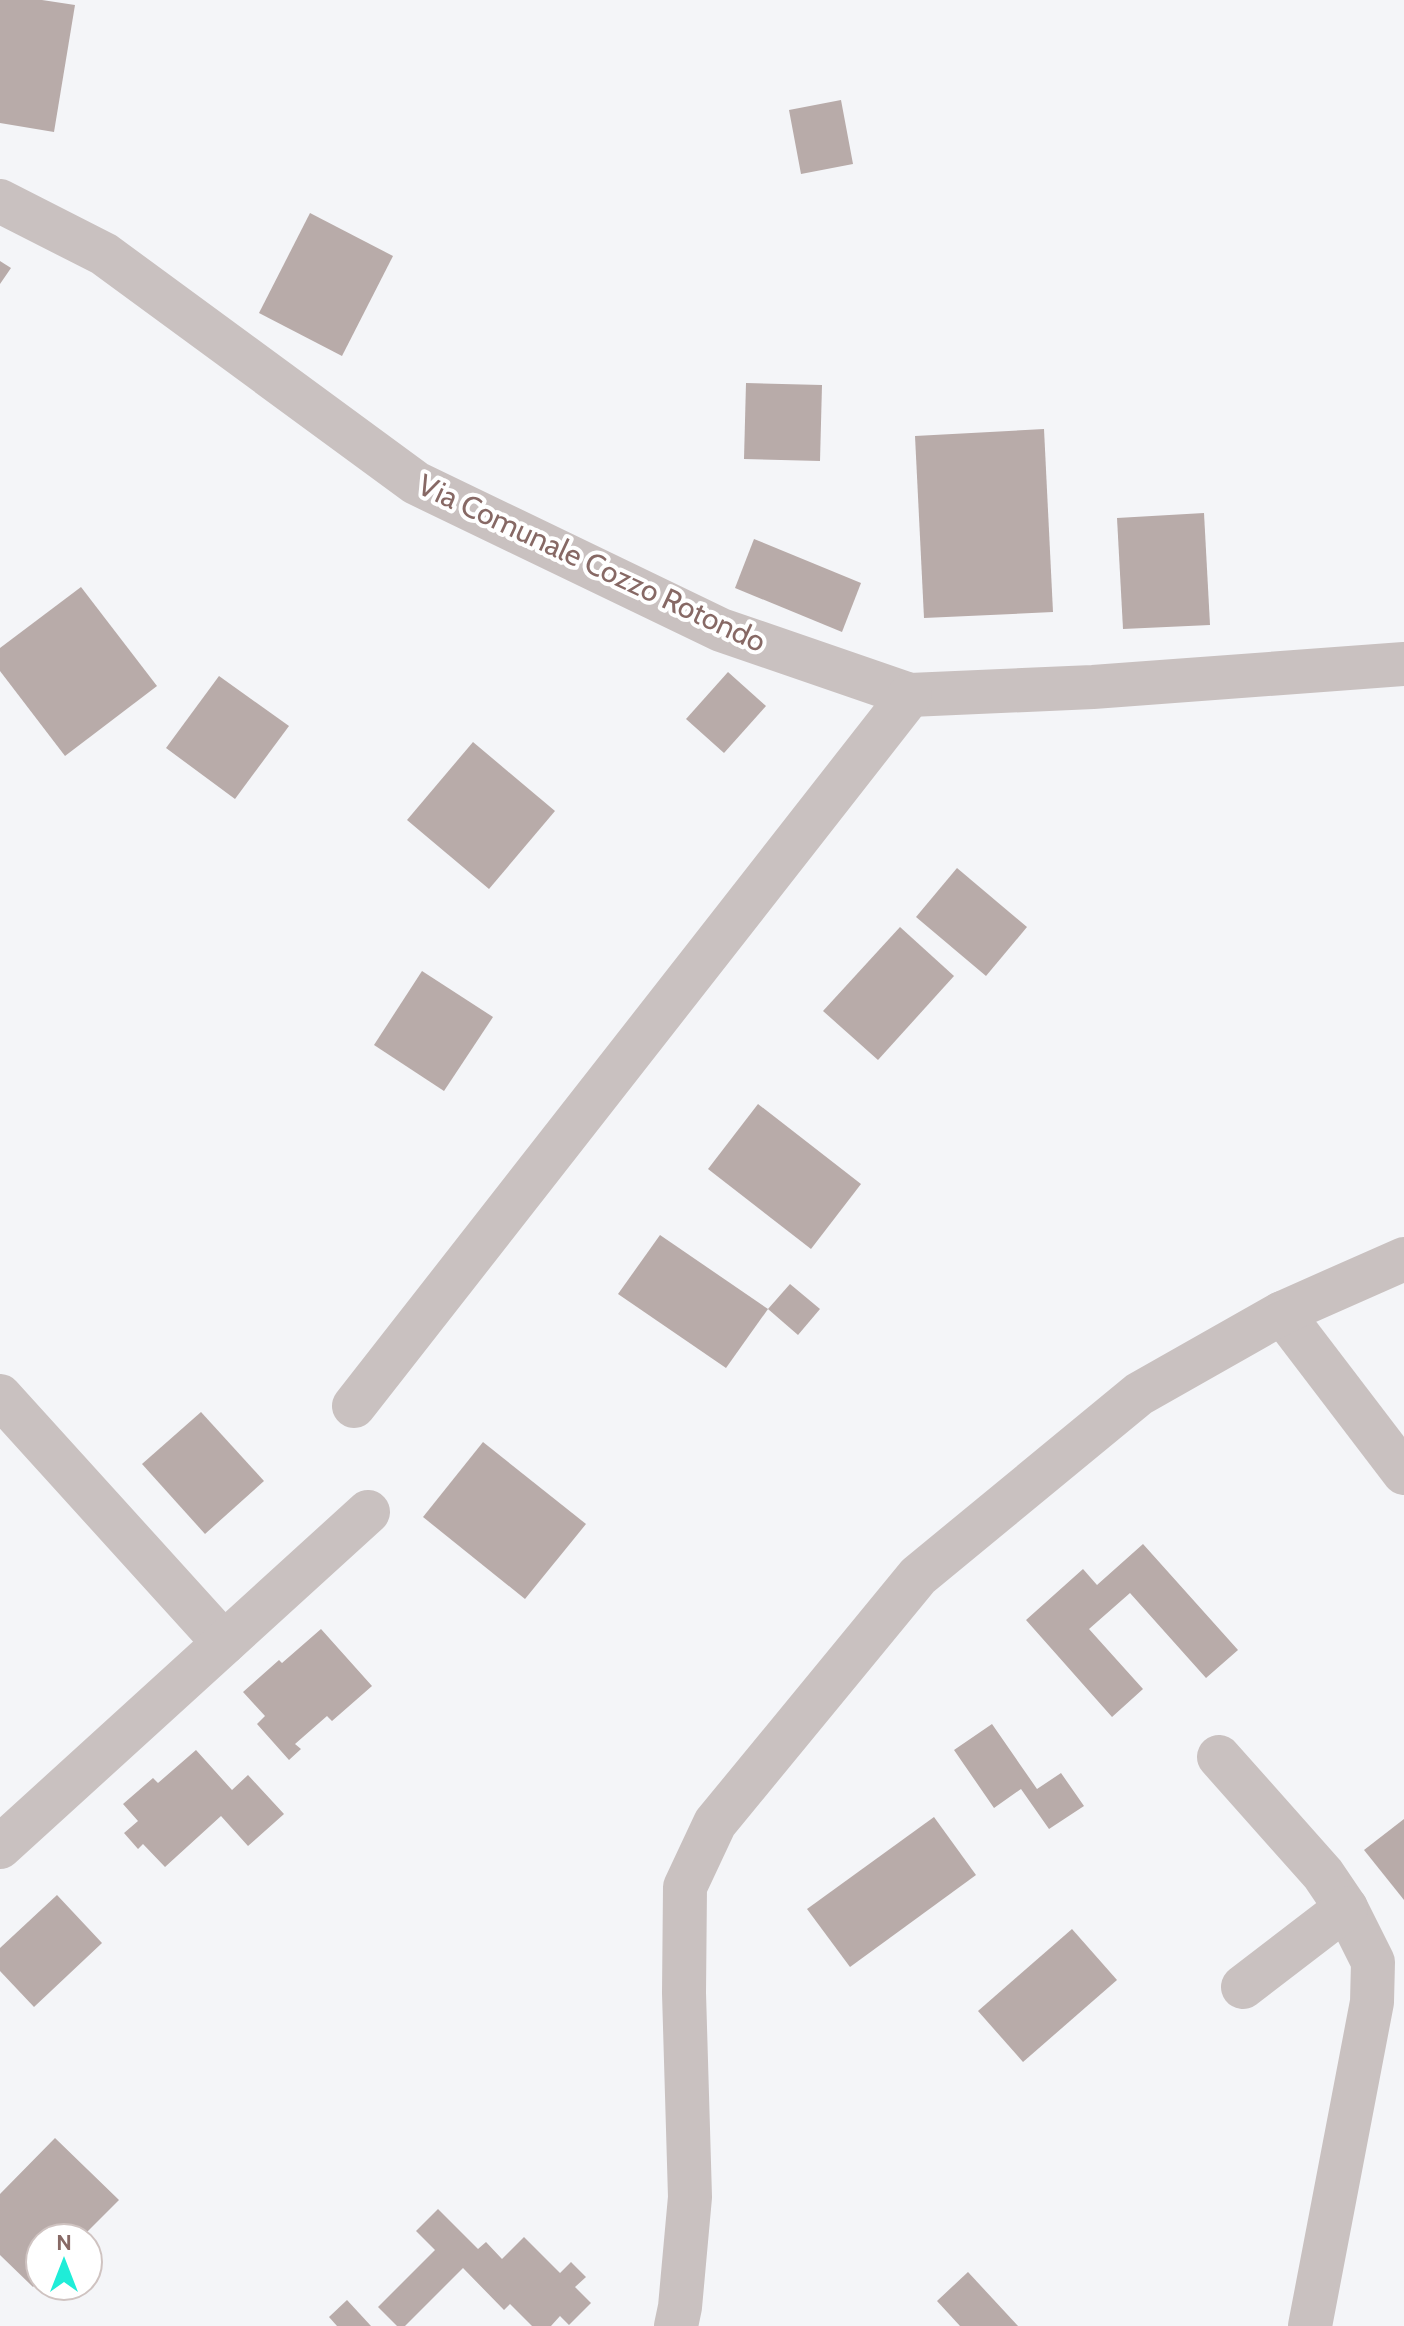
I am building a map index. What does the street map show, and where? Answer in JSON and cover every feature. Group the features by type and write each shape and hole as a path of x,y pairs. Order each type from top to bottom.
{"street":[{"name":"Via Comunale Cozzo Rotondo","path":"0,201 104,254 416,483 721,630 910,695 1093,687 1404,664"},
{"path":"354,1406 910,695"},
{"path":"676,2326 690,2197 684,1993 685,1887 715,1823 918,1576 1139,1394 1282,1313 1404,1259"},
{"path":"1282,1313 1404,1473"},
{"path":"0,1396 224,1643"},
{"path":"0,1847 368,1512"},
{"path":"1219,1757 1323,1874 1346,1908 1373,1962 1372,2002 1310,2326"},
{"path":"1243,1987 1346,1908"}],"building":[{"path":"0,0 42,0 75,5 54,132 0,123"},
{"path":"841,100 853,164 801,174 789,110"},
{"path":"310,213 393,256 342,356 259,313"},
{"path":"0,261 11,268 0,284"},
{"path":"746,383 822,385 820,461 744,459"},
{"path":"1044,429 1053,612 924,618 915,436"},
{"path":"1204,513 1210,625 1123,629 1117,518"},
{"path":"754,539 861,583 842,632 735,588"},
{"path":"81,587 157,686 65,756 0,671 0,648"},
{"path":"728,672 766,706 724,753 686,719"},
{"path":"219,676 289,726 235,799 166,748"},
{"path":"473,742 555,811 489,889 407,820"},
{"path":"957,868 1027,927 986,976 916,917"},
{"path":"900,927 954,976 878,1060 823,1011"},
{"path":"422,971 493,1017 444,1091 374,1045"},
{"path":"758,1104 861,1184 811,1249 708,1169"},
{"path":"660,1235 768,1309 726,1368 618,1294"},
{"path":"790,1284 820,1309 798,1335 768,1309"},
{"path":"201,1412 264,1481 205,1534 142,1464"},
{"path":"483,1442 586,1524 525,1599 423,1517"},
{"path":"1143,1544 1238,1650 1206,1678 1130,1593 1089,1629 1143,1689 1112,1717 1026,1620 1083,1569 1097,1585"},
{"path":"321,1629 372,1686 332,1721 327,1716 295,1744 301,1749 289,1760 257,1724 265,1716 243,1692"},
{"path":"992,1724 1037,1789 1061,1773 1084,1806 1049,1829 1021,1789 994,1808 954,1750"},
{"path":"196,1750 232,1790 248,1775 284,1814 248,1846 221,1816 165,1867 143,1844 138,1849 124,1833 138,1821 123,1804 153,1778 158,1783"},
{"path":"934,1817 976,1875 850,1967 807,1909"},
{"path":"1404,1819 1404,1900 1364,1850"},
{"path":"57,1895 102,1943 34,2007 0,1971 0,1948"},
{"path":"1072,1929 1117,1980 1023,2062 978,2011"},
{"path":"55,2138 119,2200 97,2222 24,2222 24,2278 0,2255 0,2194"},
{"path":"438,2209 478,2249 486,2242 502,2259 524,2237 560,2273 571,2262 586,2277 575,2287 591,2303 569,2325 560,2316 551,2326 532,2326 510,2304 504,2310 463,2268 405,2326 397,2326 378,2307 435,2250 416,2231"},
{"path":"968,2272 1018,2326 960,2326 937,2301"},
{"path":"347,2300 371,2326 337,2326 329,2317"}]}
